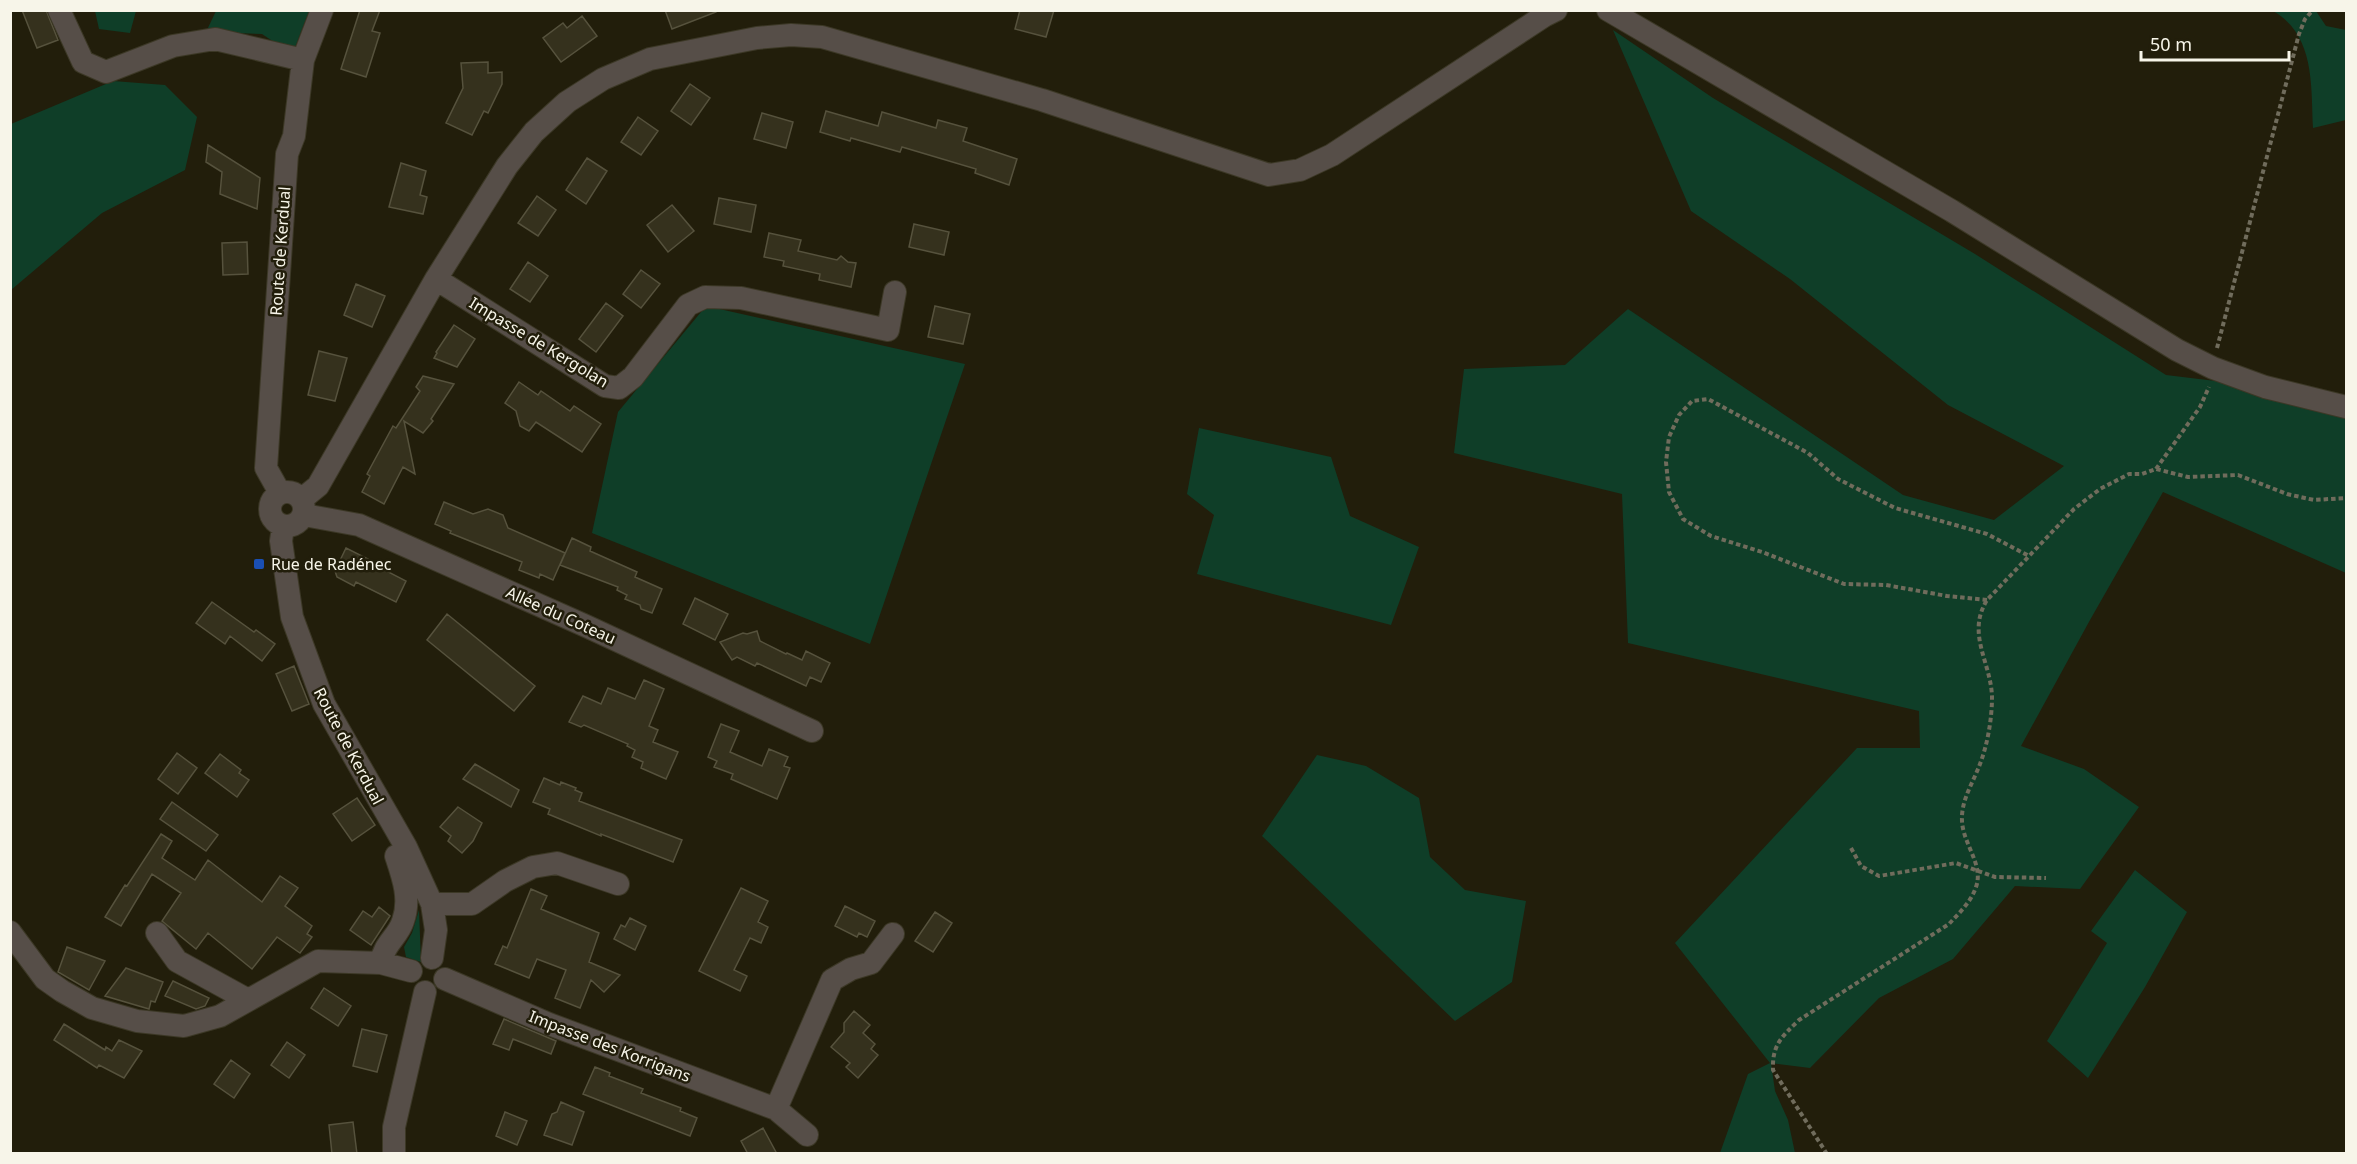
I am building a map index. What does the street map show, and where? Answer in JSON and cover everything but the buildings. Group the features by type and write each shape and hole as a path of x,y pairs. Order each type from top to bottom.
{"street":[{"path":"59,10 83,62 106,72 173,46 215,39 303,60"},
{"name":"Route de Kerdual","path":"295,503 266,468 287,154 294,136 303,60 322,10"},
{"path":"284,527 298,524 295,503 318,486 436,279 507,166 534,132 567,102 603,79 650,59 756,38 791,35 822,37 1042,100 1269,175 1300,170 1332,155 1556,10"},
{"path":"1608,10 1952,211 2177,350 2213,368 2265,387 2346,407"},
{"name":"Impasse de Kergolan","path":"436,279 605,386 619,388 633,377 688,305 705,297 741,298 888,330 895,292"},
{"name":"Route de Kerdual","path":"295,503 272,501 270,511 274,521 284,527 281,541 292,617 324,704 406,847 432,904 436,930 432,958"},
{"name":"Allée du Coteau","path":"295,503 358,525 586,626 812,731"},
{"path":"381,963 383,951 403,922 407,888 396,856 406,847"},
{"path":"432,904 472,904 505,881 533,867 557,863 618,884"},
{"path":"10,932 45,980 62,992 92,1008 137,1021 184,1026 220,1016 318,961 381,963 411,971"},
{"path":"157,933 177,961 248,1000"},
{"path":"776,1109 832,980 851,969 871,963 893,934"},
{"path":"421,958 432,958 441,963 445,979 439,988 425,992 419,990 412,982 411,971 421,958"},
{"name":"Impasse des Korrigans","path":"445,979 549,1024 776,1109 807,1135"},
{"path":"394,1154 394,1126 425,992"}],"path":[{"path":"2156,469 2200,407 2208,388 2255,196 2299,34 2305,19 2313,10"},
{"path":"1987,600 1947,596 1886,585 1844,584 1762,552 1711,536 1683,519 1669,492 1666,462 1669,437 1679,415 1692,401 1708,399 1808,453 1838,479 1895,508 1987,534 2029,556"},
{"path":"1827,1154 1773,1070 1772,1055 1779,1041 1799,1020 1949,924 1968,903 1976,887 1979,873 1962,822 1965,798 1979,767 1987,741 1992,696 1977,633 1979,613 1987,600 2074,509 2100,489 2129,474 2142,474 2156,469 2188,477 2238,475 2287,494 2314,500 2346,498"},
{"path":"1851,848 1862,866 1879,876 1956,863 1995,877 2046,879"}],"green space":[{"path":"95,11 136,11 130,33 99,29"},
{"path":"216,11 309,11 294,50 280,46 262,34 206,32"},
{"path":"2273,11 2316,11 2326,26 2346,30 2346,120 2313,128 2311,78 2304,47 2297,33 2287,21"},
{"path":"1613,30 1713,98 1975,254 2166,375 2265,387 2346,407 2346,573 2163,492 2021,746 2084,769 2139,807 2080,889 2015,886 1953,959 1879,998 1810,1068 1771,1063 1775,1091 1788,1120 1795,1153 1720,1153 1748,1074 1770,1063 1675,943 1857,748 1920,748 1919,711 1628,643 1622,494 1454,453 1464,369 1565,365 1628,309 1903,495 1994,520 2064,466 1948,405 1790,279 1691,211"},
{"path":"113,81 165,85 197,117 185,170 102,213 11,290 11,124"},
{"path":"706,306 965,364 870,644 592,533 618,412"},
{"path":"1199,428 1331,457 1350,516 1419,547 1391,625 1197,574 1214,515 1187,494"},
{"path":"1317,755 1366,766 1419,798 1430,857 1465,890 1526,901 1512,982 1455,1021 1262,836"},
{"path":"2135,870 2187,912 2145,987 2088,1078 2047,1041 2107,943 2091,931"},
{"path":"419,910 421,962 406,957 404,947 412,933"}],"place":[{"name":"Rue de Radénec","path":"259,564"}]}
